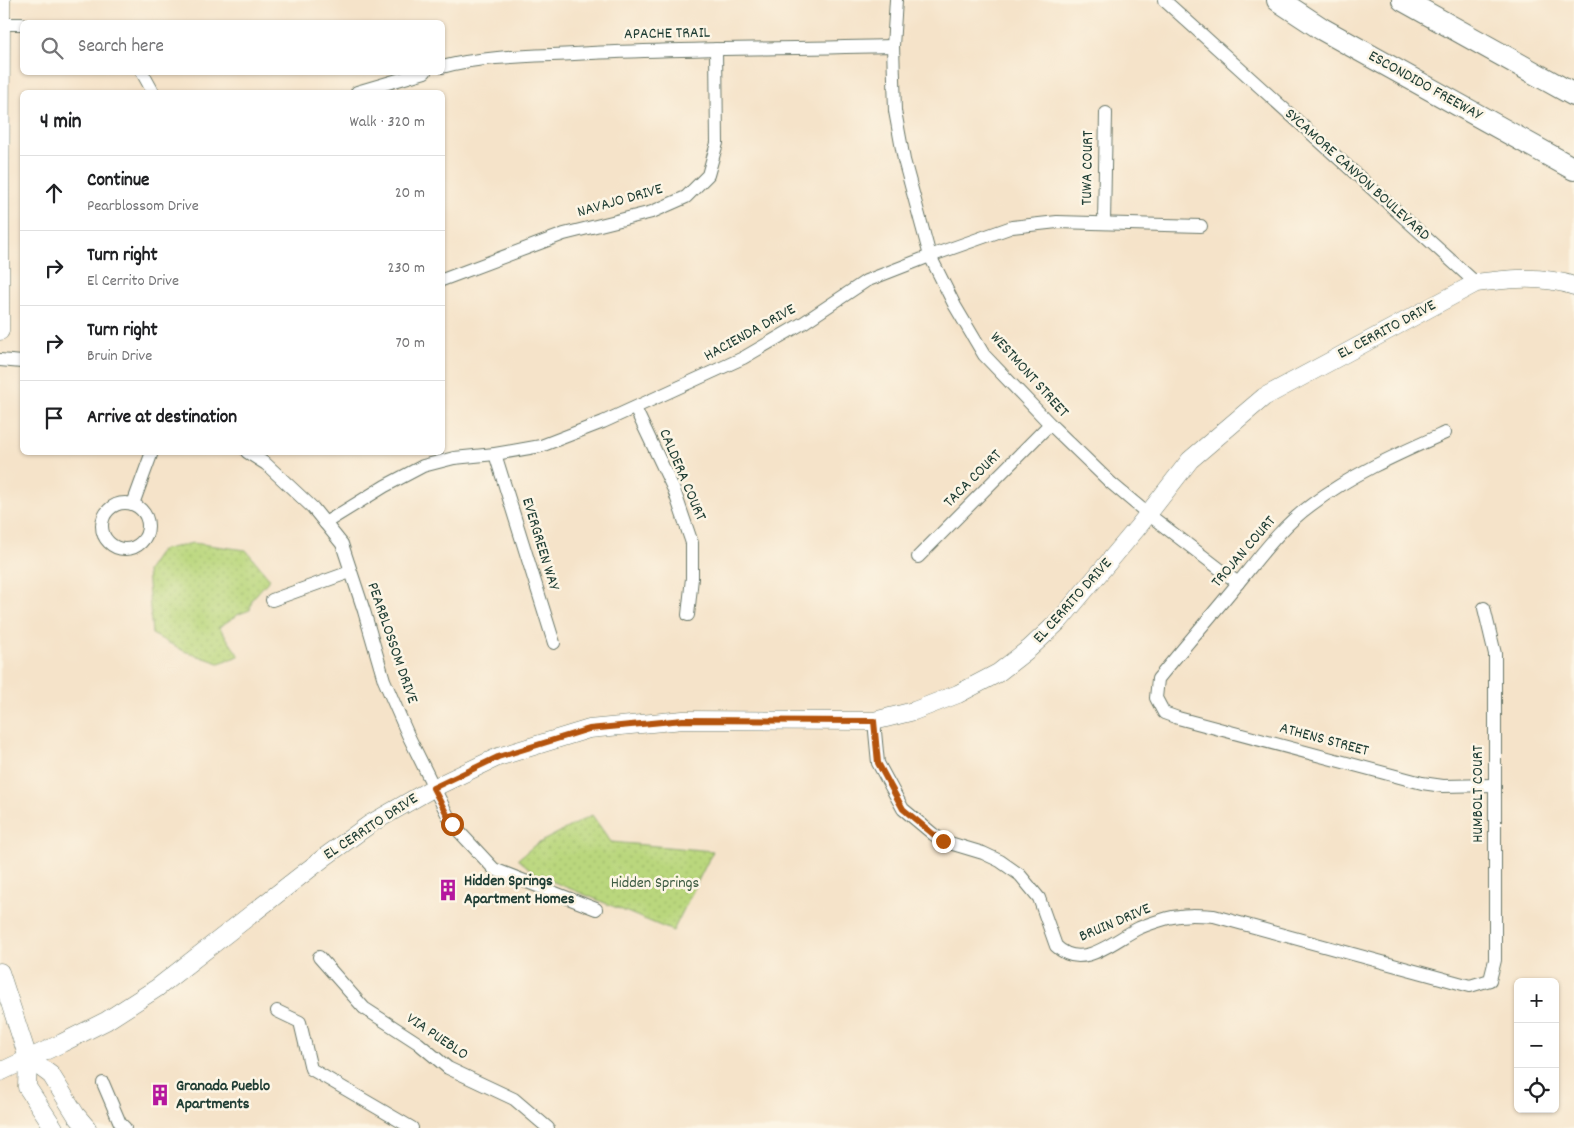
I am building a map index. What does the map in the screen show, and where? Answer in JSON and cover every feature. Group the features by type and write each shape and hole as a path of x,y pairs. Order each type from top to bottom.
{"highway":[{"name":"ESCONDIDO FREEWAY","path":"1278,0 1322,29 1574,169"},
{"path":"1403,0 1574,96"}],"street":[{"path":"0,331 1,0"},
{"name":"WESTMONT STREET","path":"896,0 893,46 895,111 904,160 930,256 955,306 984,355 1110,483 1238,583"},
{"name":"SYCAMORE CANYON BOULEVARD","path":"1164,0 1476,283"},
{"path":"1,24 20,24"},
{"name":"APACHE TRAIL","path":"445,66 456,63 520,57 634,50 893,46"},
{"name":"NAVAJO DRIVE","path":"445,279 564,234 652,212 686,197 708,175 716,143 716,49"},
{"path":"144,75 152,90"},
{"path":"364,90 415,75"},
{"name":"TUWA COURT","path":"1104,223 1106,114"},
{"name":"HACIENDA DRIVE","path":"325,523 385,486 423,466 454,458 495,454 541,446 635,408 743,358 803,323 866,281 1012,227 1058,222 1201,226"},
{"path":"1476,283 1515,278 1539,278 1574,286"},
{"name":"EL CERRITO DRIVE","path":"0,1072 106,1021 157,988 370,824 433,788 498,757 589,729 683,720 874,721 914,711 958,694 1004,668 1030,648 1060,620 1190,460 1264,398 1476,283"},
{"path":"0,360 20,362"},
{"name":"CALDERA COURT","path":"635,408 674,490 692,543 692,578 688,615"},
{"name":"TACA COURT","path":"918,557 1050,424"},
{"name":"TROJAN COURT","path":"1156,698 1158,680 1238,583 1265,547 1309,506 1344,482 1375,465 1445,433"},
{"name":"EVERGREEN WAY","path":"495,454 554,643"},
{"path":"133,504 151,455"},
{"name":"PEARBLOSSOM DRIVE","path":"252,455 266,464 313,508 342,544 384,680 433,788 452,824 494,869 596,909"},
{"path":"272,600 350,572"},
{"name":"HUMBOLT COURT","path":"1484,608 1495,654 1495,960 1490,980"},
{"name":"ATHENS STREET","path":"1156,698 1164,713 1178,718 1422,783 1443,786 1494,784"},
{"name":"BRUIN DRIVE","path":"874,721 878,763 903,809 943,841 983,853 1000,861 1020,875 1039,898 1056,946 1070,954 1086,956 1140,928 1169,918 1193,914 1228,919 1470,986 1490,980"},
{"name":"VIA PUEBLO","path":"319,957 364,1008 418,1043 448,1068 514,1099 548,1128"},
{"path":"0,972 28,1058 27,1087 54,1128"},
{"path":"277,1011 300,1022 311,1069 412,1128"},
{"path":"28,1058 51,1075 76,1115 87,1128"},
{"path":"103,1084 120,1123 125,1128"}],"green space":[{"path":"193,543 246,550 270,579 252,599 250,610 239,614 219,627 239,656 219,663 184,651 152,634 147,571 161,550"},
{"name":"Hidden Springs","path":"592,815 611,842 713,851 673,931 537,875 518,859 535,845"}],"place":[{"name":"Hidden Springs Apartment Homes","path":"448,890"},
{"name":"Granada Pueblo Apartments","path":"160,1095"}],"route":[{"path":"452,824 433,788 498,757 589,729 683,720 874,721 878,763 889,785 903,809 943,841"}]}
